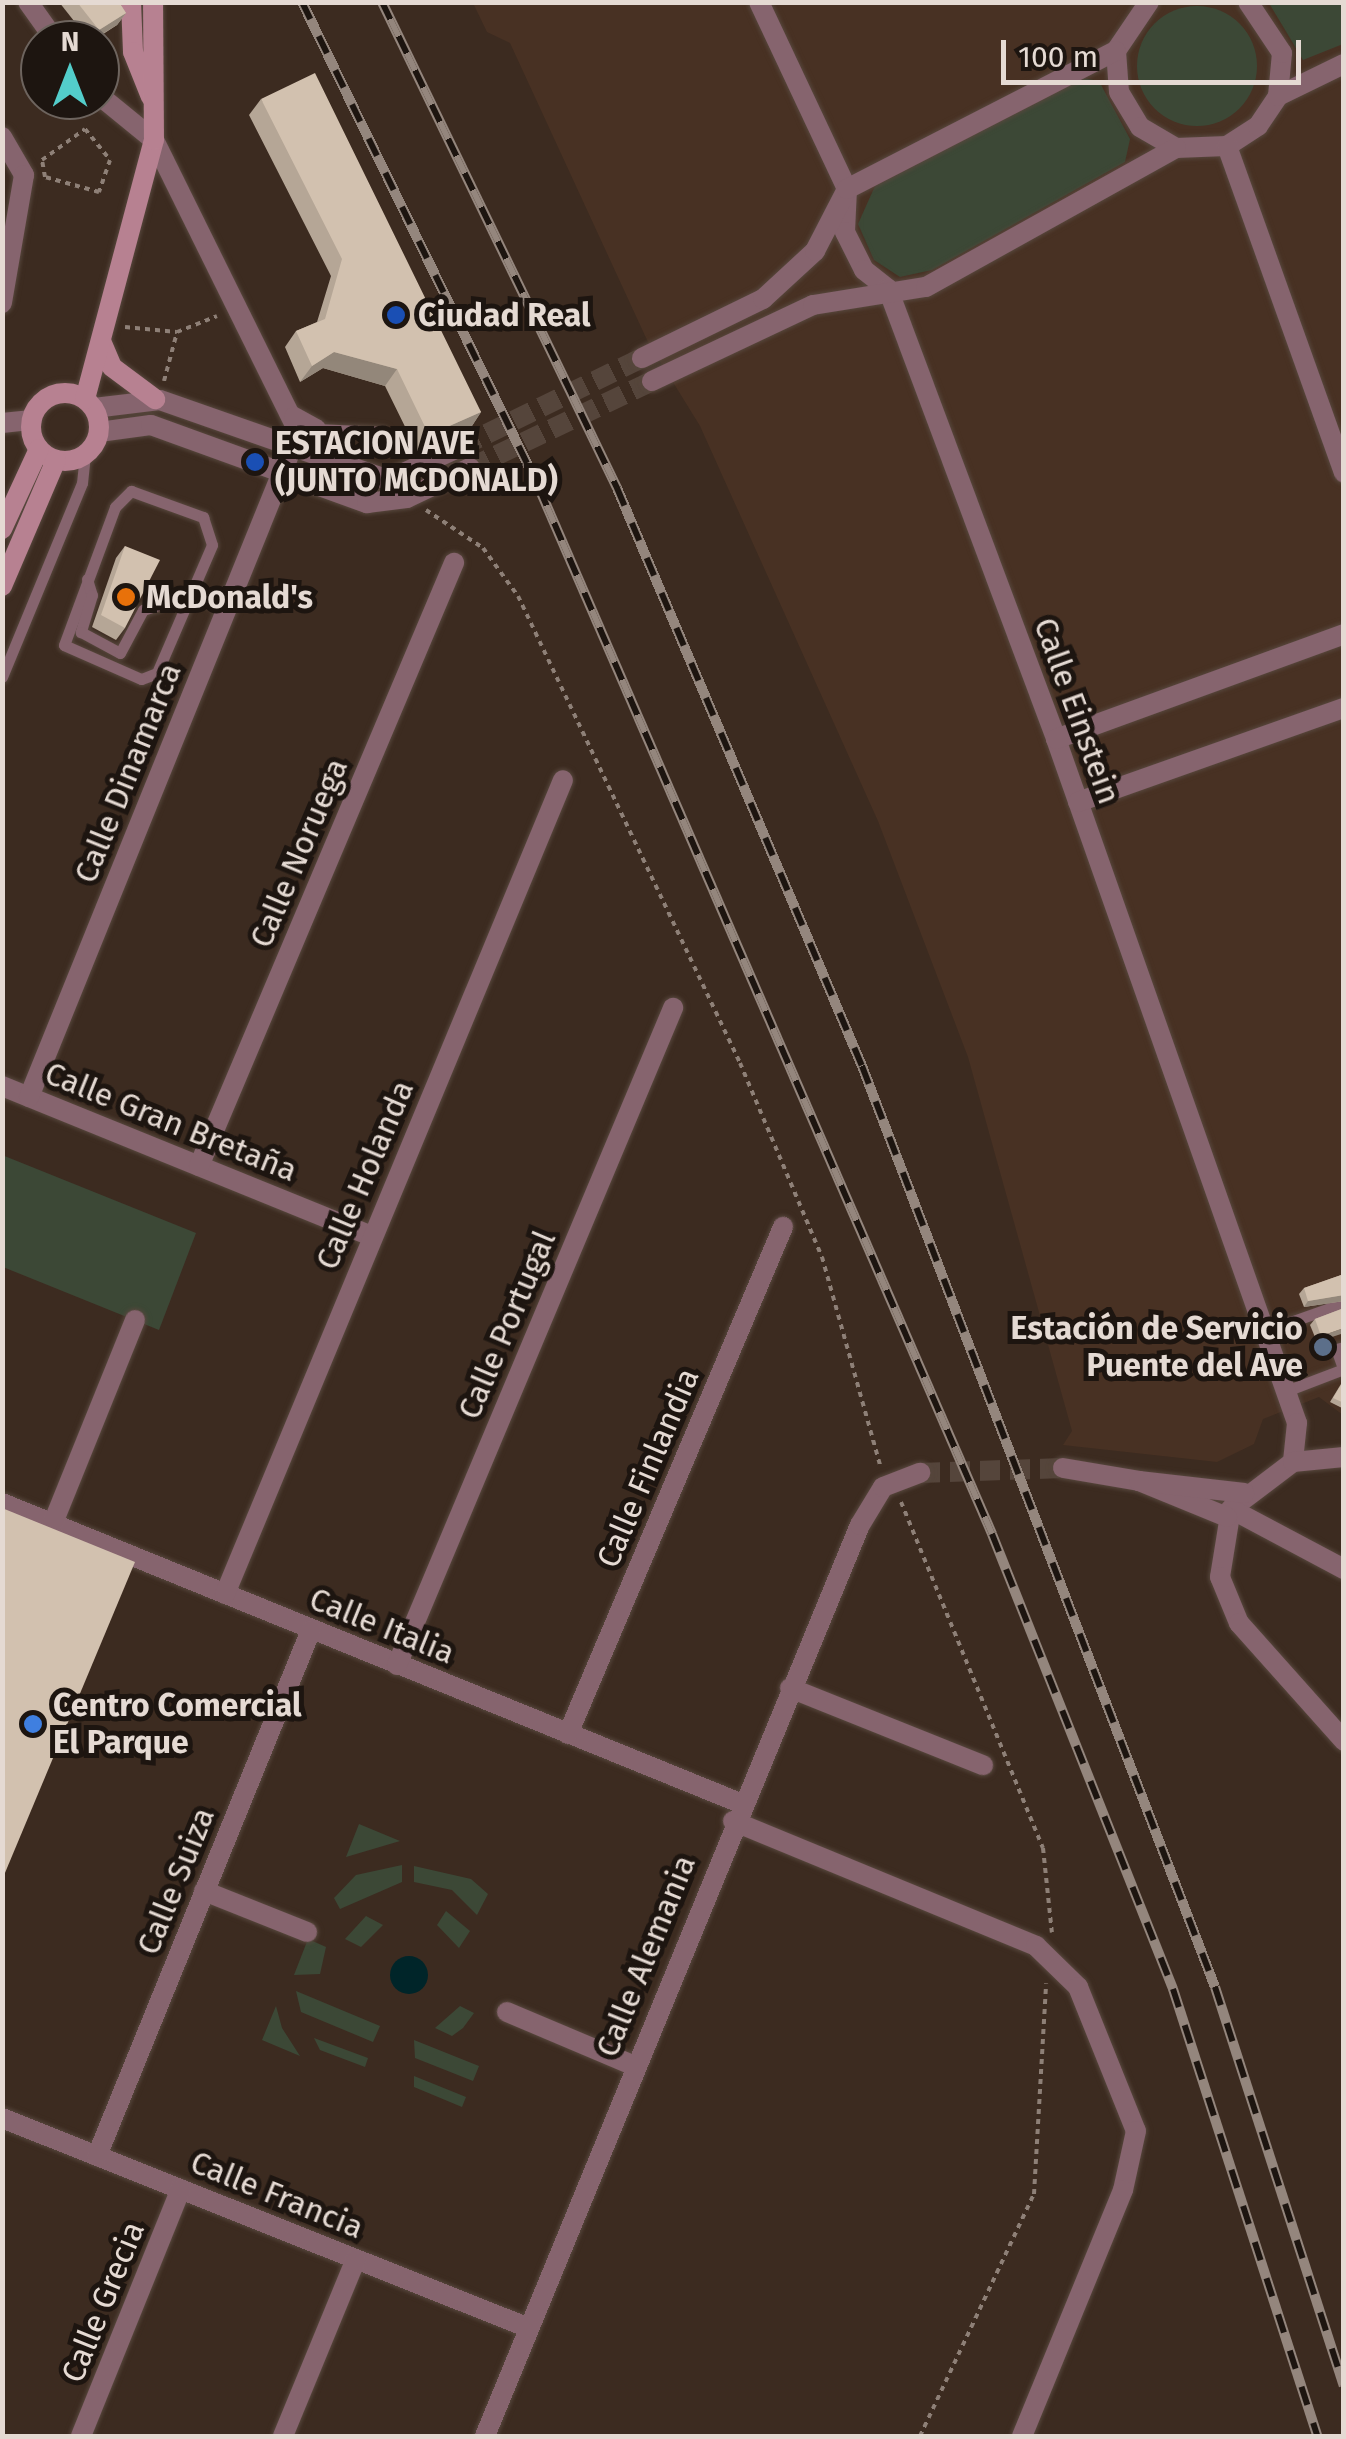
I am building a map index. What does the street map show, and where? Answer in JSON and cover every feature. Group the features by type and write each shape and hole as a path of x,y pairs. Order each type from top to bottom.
{"main road":[{"path":"131,2 133,52 158,115"},
{"path":"48,454 85,454 99,432 90,403 103,333 158,115 153,2"},
{"path":"103,333 119,374 157,400"},
{"path":"2,586 48,454 32,420 52,395 90,403"},
{"path":"2,529 48,454"}],"street":[{"name":"Calle Einstein","path":"759,2 847,188 845,232 864,270 888,289 1056,738 1286,1391 1300,1438 1293,1462"},
{"path":"642,358 763,300 815,251 847,188 1116,51 1150,2"},
{"path":"652,381 812,305 888,289 926,287 1176,148 1227,146 1258,126 1278,96 1282,53 1248,2"},
{"path":"1116,51 1119,92 1140,127 1176,148"},
{"path":"1278,96 1344,64"},
{"path":"120,112 154,140 300,431"},
{"path":"2,136 24,175 2,304"},
{"path":"1227,146 1344,474"},
{"path":"90,403 157,400 300,431 388,480 460,447"},
{"path":"3,423 32,420"},
{"path":"99,432 151,424 367,504 407,498 470,468"},
{"name":"Calle Dinamarca","path":"29,1097 300,431"},
{"name":"Calle Noruega","path":"198,1166 454,564"},
{"path":"1056,738 1344,634"},
{"path":"1078,802 1344,708"},
{"name":"Calle Holanda","path":"225,1594 563,780"},
{"name":"Calle Portugal","path":"397,1665 673,1008"},
{"name":"Calle Gran Bretaña","path":"2,1086 372,1236"},
{"name":"Calle Finlandia","path":"568,1734 784,1226"},
{"path":"53,1523 135,1320"},
{"path":"1344,1457 1293,1462 1234,1506 1220,1577 1239,1623 1344,1741"},
{"path":"1063,1468 1139,1481 1234,1506 1344,1569"},
{"path":"883,1490 920,1473"},
{"path":"1139,1481 1234,1506"},
{"name":"Calle Alemania","path":"485,2436 737,1812 883,1490"},
{"name":"Calle Italia","path":"2,1502 568,1734 996,1928 1048,1958 1078,1987 1136,2131 1123,2190 1022,2436"},
{"name":"Calle Suiza","path":"97,2156 310,1630"},
{"path":"790,1688 983,1765"},
{"path":"204,1891 306,1932"},
{"path":"507,2012 634,2066"},
{"name":"Calle Francia","path":"4,2125 97,2156 529,2328"},
{"name":"Calle Grecia","path":"80,2436 181,2190"},
{"path":"283,2436 356,2259"}],"lane":[{"path":"300,431 383,432"},
{"path":"2,677 73,507 85,454"},
{"path":"140,491 207,522 212,545 192,594 158,672 141,679 64,645 120,496 140,491"},
{"path":"86,579 92,596 81,632 120,653 143,610 192,594 228,610"},
{"path":"1265,1331 1344,1302"},
{"path":"1286,1391 1343,1368 1344,1347"}],"path":[{"path":"85,128 110,160 99,192 45,177 42,160 85,128"},
{"path":"103,333 177,332 239,308"},
{"path":"157,400 177,332"},
{"path":"407,498 482,548 518,596 822,1257 874,1418 883,1490 1043,1848 1054,1911 1034,2194 920,2436"}],"shaded area":[{"path":"473,3 1343,3 1343,1415 1319,1397 1263,1419 1254,1444 1217,1462 1063,1445 1072,1431 968,1057 878,821 700,426 647,340 510,43 487,32"}],"green space":[{"path":"1269,3 1343,3 1343,44 1303,60"},
{"path":"1197,6 1220,11 1239,24 1252,43 1257,66 1252,89 1239,108 1220,121 1197,126 1174,121 1155,108 1142,89 1137,66 1142,43 1155,24 1174,11"},
{"path":"1083,78 1099,81 1130,139 1125,162 932,270 900,277 874,260 858,224 875,186"},
{"path":"2,1155 196,1233 159,1330 3,1267"},
{"path":"359,1824 400,1841 346,1857"},
{"path":"402,1865 402,1882 340,1909 334,1898 356,1875"},
{"path":"414,1866 471,1879 488,1894 477,1915 452,1890 414,1882"},
{"path":"446,1911 470,1931 459,1948 437,1925"},
{"path":"366,1916 383,1925 361,1947 345,1939"},
{"path":"308,1939 326,1947 320,1974 294,1975"},
{"path":"296,1991 380,2026 373,2042 301,2012"},
{"path":"276,2006 282,2028 300,2056 262,2040"},
{"path":"460,2006 474,2013 463,2028 452,2036 435,2028"},
{"path":"314,2038 368,2058 365,2067 320,2050"},
{"path":"414,2040 479,2066 473,2081 415,2058"},
{"path":"414,2076 466,2097 462,2107 414,2087"}],"water":[{"path":"409,1956 423,1961 428,1975 423,1989 409,1994 395,1989 390,1975 395,1961"}],"building":[{"path":"77,2 119,2 126,13 115,20 91,20"},
{"name":"Ciudad Real","path":"315,73 481,412 429,435 397,369 334,352 312,366 296,331 325,319 342,259 261,99"},
{"path":"125,546 160,560 125,628 101,615"},
{"path":"1344,1274 1344,1295 1308,1301 1304,1288"},
{"path":"1344,1308 1344,1328 1321,1336 1315,1319"},
{"path":"1344,1380 1344,1403 1333,1398"},
{"name":"Centro Comercial El Parque","path":"2,1508 135,1562 2,1880"}],"tunnel":[{"path":"460,447 642,358"},
{"path":"470,468 652,381"},
{"path":"920,1473 1063,1468"}],"railway":[{"path":"302,2 539,488 992,1534 1173,1989 1317,2436"},
{"path":"382,2 617,488 862,1066 1215,1987 1344,2386"}],"place":[{"name":"Ciudad Real","path":"396,315"},
{"name":"ESTACION AVE (JUNTO MCDONALD)","path":"255,462"},
{"name":"McDonald's","path":"126,597"},
{"name":"Estación de Servicio Puente del Ave","path":"1323,1347"},
{"name":"Centro Comercial El Parque","path":"33,1724"}]}
